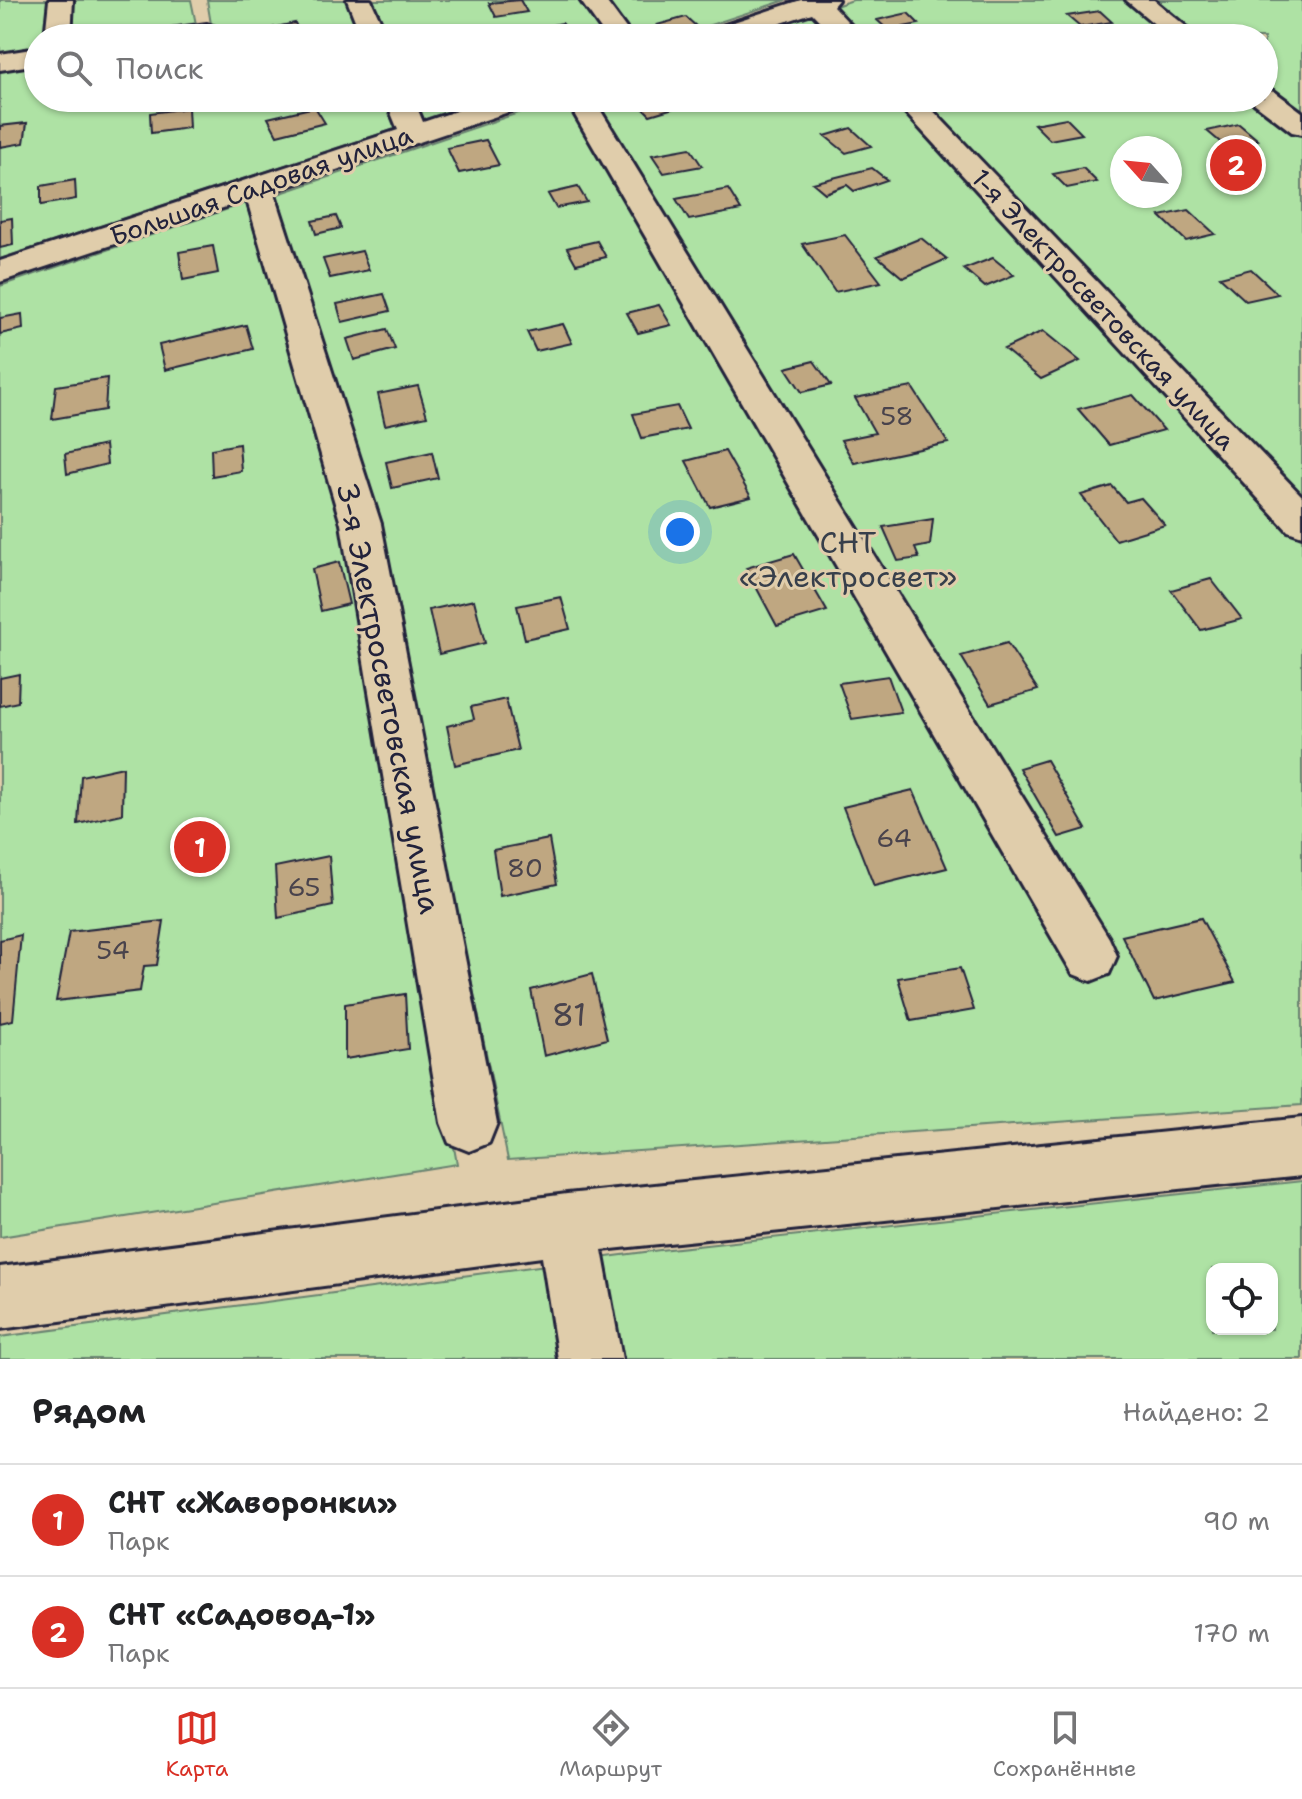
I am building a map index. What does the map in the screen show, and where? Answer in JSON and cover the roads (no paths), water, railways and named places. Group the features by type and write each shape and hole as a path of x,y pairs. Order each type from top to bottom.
{"street":[{"path":"59,24 61,0"},
{"path":"359,0 369,24"},
{"path":"592,0 610,24"},
{"path":"1138,0 1169,24"},
{"path":"753,24 822,2 839,24"},
{"path":"0,62 24,58"},
{"path":"1278,108 1302,126"},
{"path":"405,112 414,133"},
{"name":"Большая Садовая улица","path":"0,272 479,112"},
{"path":"587,112 1091,956"},
{"name":"1-я Электросветовская улица","path":"919,112 1302,521"},
{"name":"3-я Электросветовская улица","path":"258,187 361,524 469,1123"},
{"path":"0,1298 567,1224 1302,1147"},
{"path":"567,1224 590,1359"}],"place":[{"name":"СНТ «Садовод-1»","path":"1236,165"},
{"name":"СНТ «Жаворонки»","path":"200,847"}],"park label":[{"name":"СНТ «Электросвет»","path":"848,559"}]}
